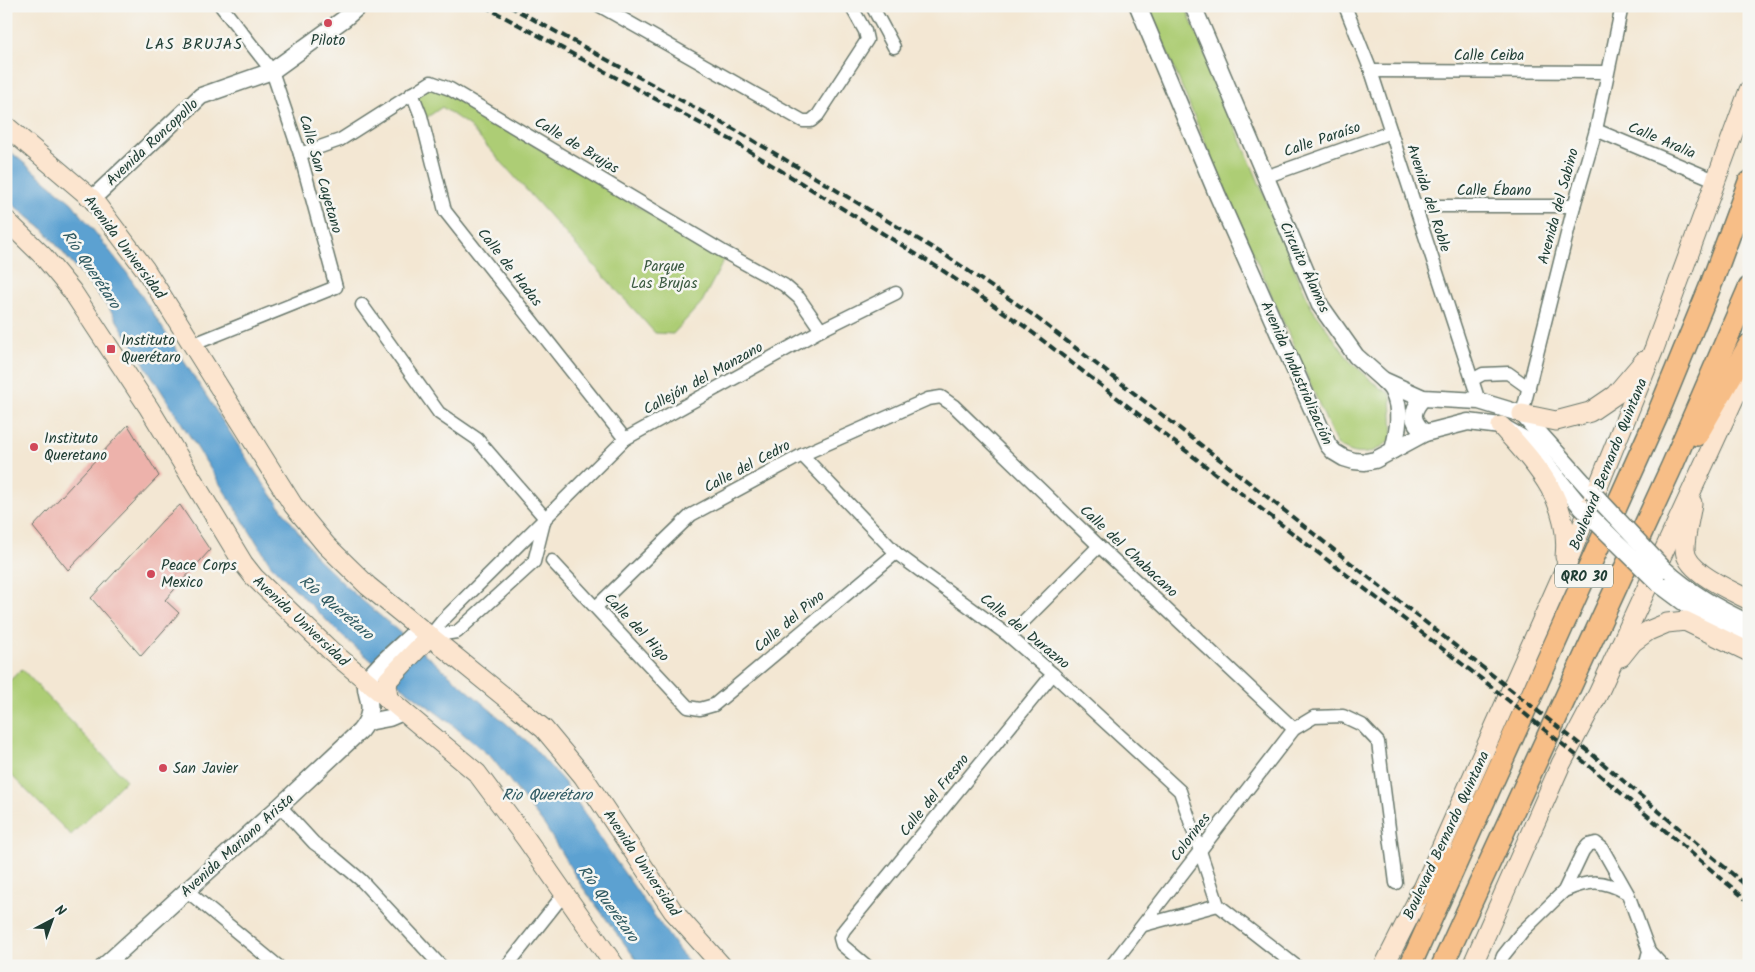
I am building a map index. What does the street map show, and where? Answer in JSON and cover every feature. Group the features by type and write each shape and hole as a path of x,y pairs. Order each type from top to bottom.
{"highway":[{"name":"Boulevard Bernardo Quintana","path":"1410,966 1657,416 1712,282 1749,182"},
{"name":"QRO 30","path":"1442,966 1672,466 1749,288"},
{"path":"1672,466 1690,447 1749,346"},
{"path":"1420,895 1436,876 1472,808 1490,786"}],"main road":[{"name":"Boulevard Bernardo Quintana","path":"1384,966 1420,895 1563,573 1654,349 1749,90"},
{"name":"Avenida Universidad","path":"6,126 92,199 145,269 194,344 293,505 333,552 415,636 544,729 584,776 673,910 722,966"},
{"name":"Avenida Universidad","path":"6,220 43,256 72,291 149,408 243,563 254,577 324,645 378,676 388,700 477,773 528,840 615,966"},
{"path":"1522,414 1556,421 1590,412 1615,395 1654,349"},
{"path":"1598,694 1749,366"},
{"path":"1501,426 1551,487 1565,526 1566,550 1563,573"},
{"path":"1694,485 1685,551 1689,562 1696,571 1749,600"},
{"path":"1472,966 1561,764 1598,694 1620,657 1633,642 1648,631 1667,623 1685,621 1749,652"},
{"path":"378,676 415,636"}],"street":[{"name":"Avenida Roncopollo","path":"92,199 201,96 272,70 344,19 359,6"},
{"path":"600,6 804,121 811,121 818,115 867,40 865,31 851,6"},
{"path":"872,6 894,48"},
{"name":"Avenida Industrialización","path":"1138,6 1217,194 1328,445 1334,452 1354,461 1376,460 1426,434 1468,422 1501,426 1527,441 1582,508 1661,576"},
{"name":"Circuito Álamos","path":"1193,6 1320,305 1356,356 1383,380 1423,398 1479,401 1522,414"},
{"name":"Avenida del Roble","path":"1345,6 1371,71 1479,401"},
{"name":"Avenida del Sabino","path":"1522,414 1574,206 1596,130 1622,6"},
{"path":"222,7 272,70"},
{"name":"Calle San Cayetano","path":"194,344 336,287 300,154 272,70"},
{"name":"Calle Ceiba","path":"1371,71 1607,72"},
{"name":"Calle de Brujas","path":"300,154 340,140 431,82 450,89 722,251 784,285 799,298 821,330"},
{"name":"Calle de Hadas","path":"412,93 421,116 445,211 625,439"},
{"name":"Calle Aralia","path":"1596,130 1717,181"},
{"name":"Calle Paraíso","path":"1265,177 1391,132"},
{"name":"Calle Ébano","path":"1415,206 1574,206"},
{"name":"Callejón del Manzano","path":"415,636 443,620 625,439 821,330 896,294"},
{"path":"362,305 439,413 477,439 545,518 534,562 457,632 415,636"},
{"path":"1472,380 1483,374 1508,373 1529,388"},
{"path":"1383,380 1393,391 1397,405 1398,432 1393,450"},
{"name":"Calle del Cedro","path":"596,607 691,515 802,456 928,399 941,397"},
{"name":"Calle del Chabacano","path":"941,397 954,406 1099,546 1294,729"},
{"path":"1423,398 1415,407 1414,416 1417,426 1426,434"},
{"path":"1522,414 1592,492 1661,576 1698,613 1749,635"},
{"name":"Calle del Durazno","path":"802,456 896,553 1009,636 1054,674 1180,791 1218,904"},
{"path":"1009,636 1099,546"},
{"name":"Calle del Pino","path":"700,709 714,705 896,553"},
{"name":"Calle del Higo","path":"552,561 688,707 700,709"},
{"path":"1661,576 1681,585 1706,602 1749,623"},
{"name":"Calle del Fresno","path":"867,966 842,945 840,938 844,930 1054,674"},
{"path":"378,676 366,692 369,703 368,722 389,718 403,712"},
{"path":"1294,729 1314,717 1343,716 1362,725 1378,742 1396,883"},
{"name":"Avenida Mariano Arista","path":"104,966 280,806 368,722"},
{"name":"Colorines","path":"1112,966 1294,729"},
{"path":"280,806 314,843 362,880 441,966"},
{"path":"1500,966 1504,956 1522,932 1564,891 1588,845 1596,843 1602,848 1628,894 1648,951 1663,966"},
{"path":"1564,891 1580,884 1596,882 1613,886 1628,894"},
{"path":"186,890 278,966"},
{"path":"507,966 564,894"},
{"path":"1144,925 1218,904 1296,966"},
{"path":"1645,966 1648,951"}],"green space":[{"path":"1148,6 1185,6 1311,307 1350,361 1380,388 1391,394 1393,437 1380,448 1366,453 1358,453 1351,452 1336,443 1212,159"},
{"name":"Parque Las Brujas","path":"430,84 725,258 702,302 673,334 655,333 468,125 442,107 416,125 409,100"},
{"path":"22,669 126,780 71,835 6,770 6,684"}],"water":[{"name":"Rio Querétaro","path":"6,148 72,203 127,273 258,476 317,558 350,590 529,743 564,782 613,857 680,952 693,966 641,966 581,885 545,826 492,758 449,722 406,690 339,633 271,565 109,308 44,230 6,199"}],"building":[{"path":"128,425 159,476 68,570 33,527"},
{"name":"Peace Corps Mexico","path":"180,505 210,550 165,600 179,613 141,656 91,598 163,520"}],"railway":[{"path":"484,6 733,141 942,270 1024,326 1483,680 1582,760 1749,902"},
{"path":"509,6 739,132 948,257 1033,315 1223,462 1587,750 1749,888"}],"place":[{"name":"Piloto","path":"328,23"},
{"name":"Instituto Querétaro","path":"111,349"},
{"name":"Instituto Queretano","path":"34,447"},
{"name":"Peace Corps Mexico","path":"151,574"},
{"name":"San Javier","path":"163,768"}],"district":[{"name":"LAS BRUJAS","path":"194,43"}],"water label":[{"name":"Río Querétaro","path":"92,269"},
{"name":"Río Querétaro","path":"337,607"},
{"name":"Río Querétaro","path":"609,903"}]}
